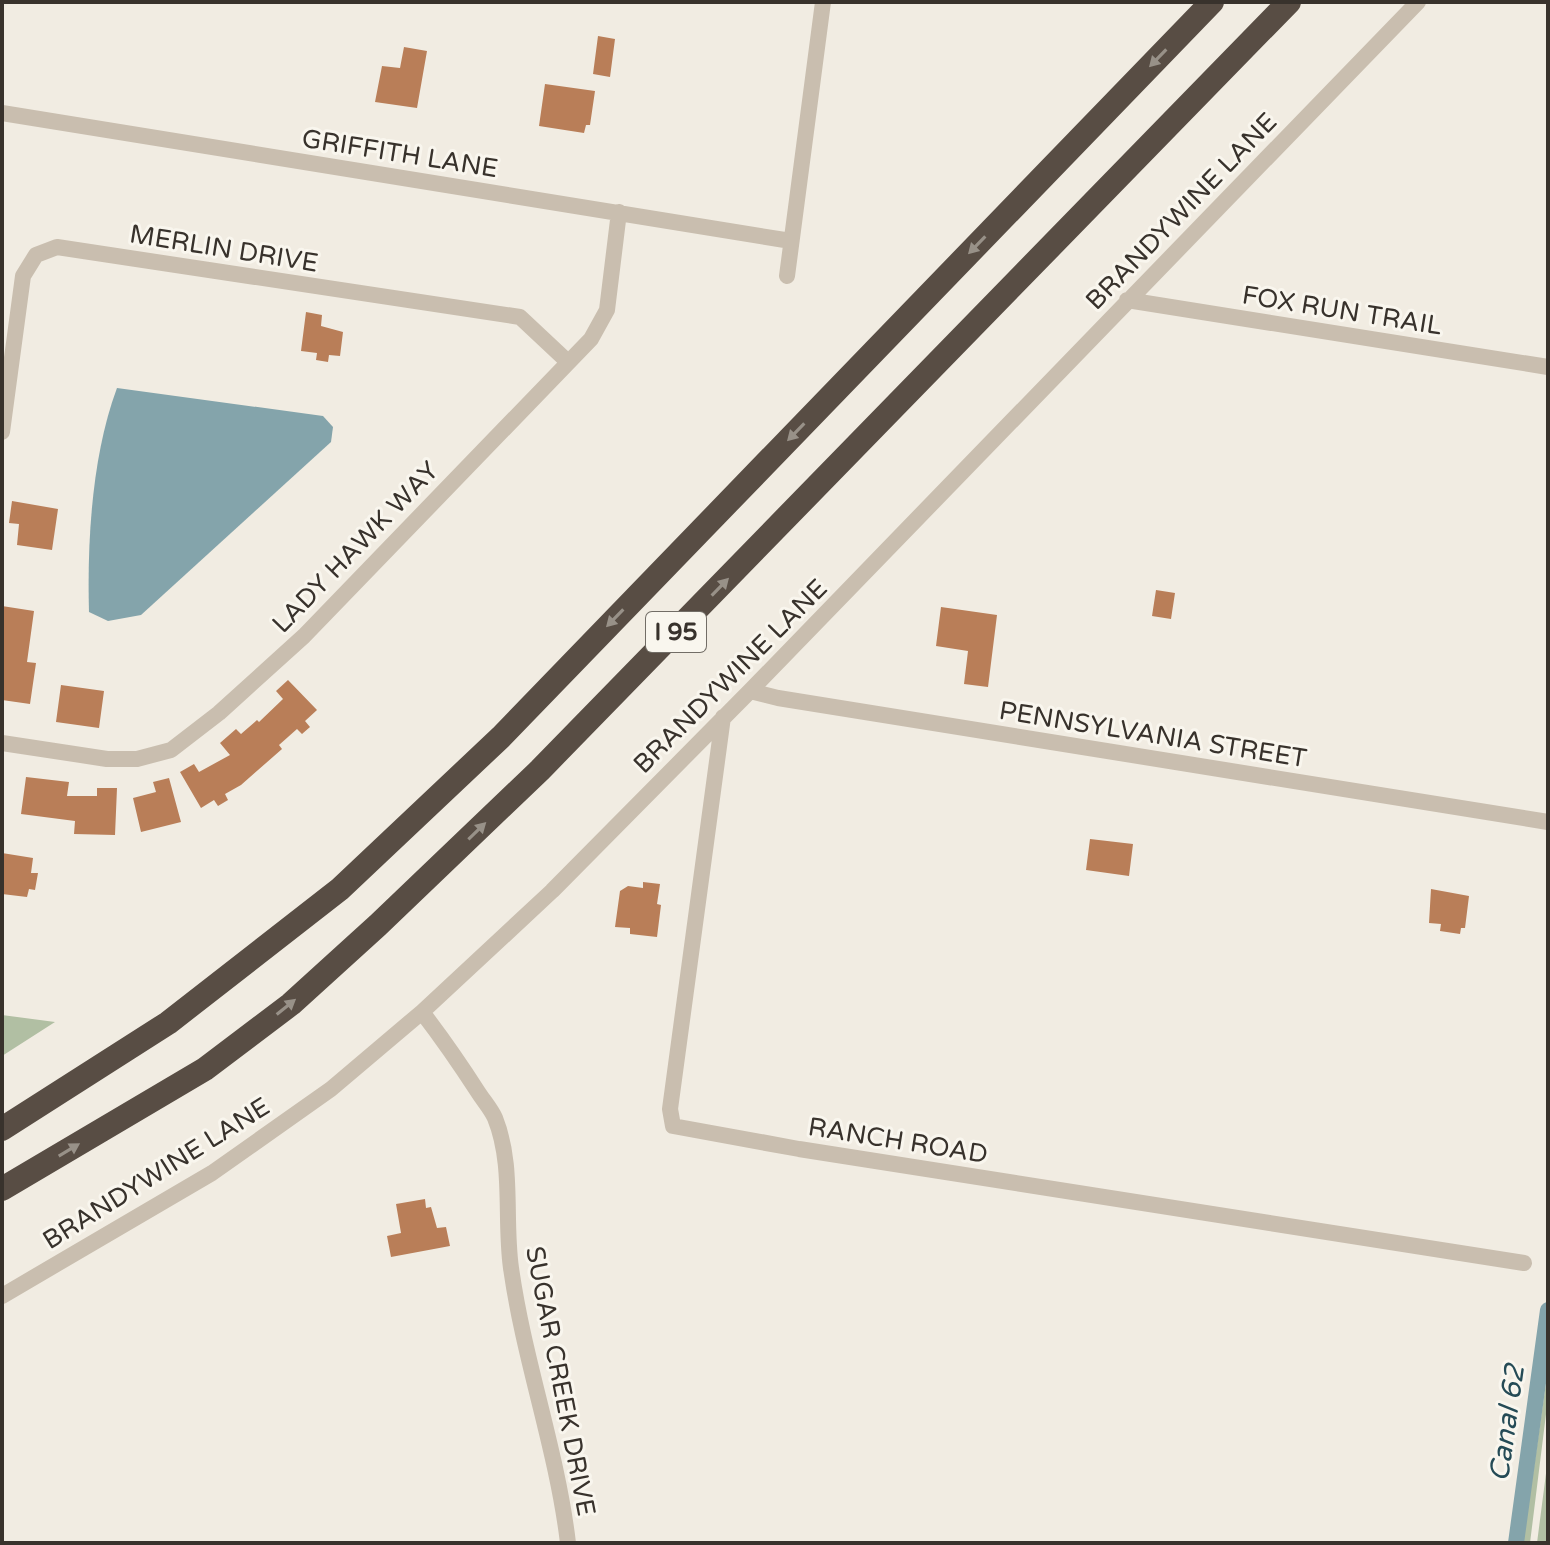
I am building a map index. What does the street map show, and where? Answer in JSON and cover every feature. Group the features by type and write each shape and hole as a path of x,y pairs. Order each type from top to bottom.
{"highway":[{"name":"I 95","path":"2,1129 168,1023 340,889 501,737 1212,2"},
{"name":"I 95","path":"2,1189 205,1069 291,1004 378,925 540,770 1289,2"}],"street":[{"path":"787,276 823,2"},
{"name":"BRANDYWINE LANE","path":"2,1296 212,1173 331,1089 422,1012 552,891 750,691 1418,2"},
{"name":"GRIFFITH LANE","path":"2,113 791,241"},
{"name":"LADY HAWK WAY","path":"2,743 107,759 137,759 171,750 219,713 304,636 591,339 607,310 619,212"},
{"name":"MERLIN DRIVE","path":"2,432 23,276 36,255 57,247 520,317 568,362"},
{"name":"FOX RUN TRAIL","path":"1127,300 1548,367"},
{"name":"PENNSYLVANIA STREET","path":"750,691 1548,822"},
{"name":"RANCH ROAD","path":"723,717 669,1117 673,1126 799,1149 1524,1263"},
{"name":"SUGAR CREEK DRIVE","path":"422,1012 452,1051 494,1117 507,1169 506,1219 511,1268 564,1507 568,1543"}],"green space":[{"path":"2,1015 55,1022 2,1056"},
{"path":"1548,1369 1548,1398 1530,1543 1523,1543"},
{"path":"1548,1458 1548,1543 1537,1543"}],"water":[{"path":"117,388 323,416 333,427 331,442 141,615 108,621 89,612 89,556 97,470"}],"building":[{"path":"598,36 615,39 610,77 593,74"},
{"path":"404,47 427,51 417,108 375,102 382,66 400,68"},
{"path":"545,84 595,91 590,125 586,125 584,133 539,126"},
{"path":"306,312 322,315 321,326 343,332 340,356 329,355 328,362 316,360 317,353 301,351"},
{"path":"12,501 58,509 52,550 17,545 19,524 9,523"},
{"path":"1156,590 1175,593 1171,619 1152,616"},
{"path":"2,606 34,611 27,662 36,663 30,704 2,700"},
{"path":"941,607 997,615 988,687 964,684 968,651 936,646"},
{"path":"288,680 317,710 305,721 310,727 302,734 297,729 279,745 282,749 241,785 225,794 228,800 218,806 214,800 201,808 180,772 194,764 199,772 230,755 220,743 236,729 241,734 257,720 259,722 283,699 276,691"},
{"path":"61,685 104,691 99,728 56,722"},
{"path":"26,777 69,782 67,796 97,796 97,788 117,788 115,835 74,834 75,821 21,814"},
{"path":"169,778 181,822 141,832 133,798 156,792 153,782"},
{"path":"1090,839 1133,844 1129,876 1086,870"},
{"path":"2,853 33,858 31,873 38,873 35,890 29,889 27,897 2,894"},
{"path":"643,882 660,884 657,937 630,934 630,928 615,927 620,891 628,886 643,888"},
{"path":"1431,889 1469,896 1465,928 1461,928 1460,934 1440,931 1441,924 1429,923"},
{"path":"425,1199 426,1208 431,1207 437,1228 446,1227 450,1246 391,1257 387,1236 401,1233 396,1204"}],"waterway":[{"name":"Canal 62","path":"1516,1543 1548,1310"}]}
